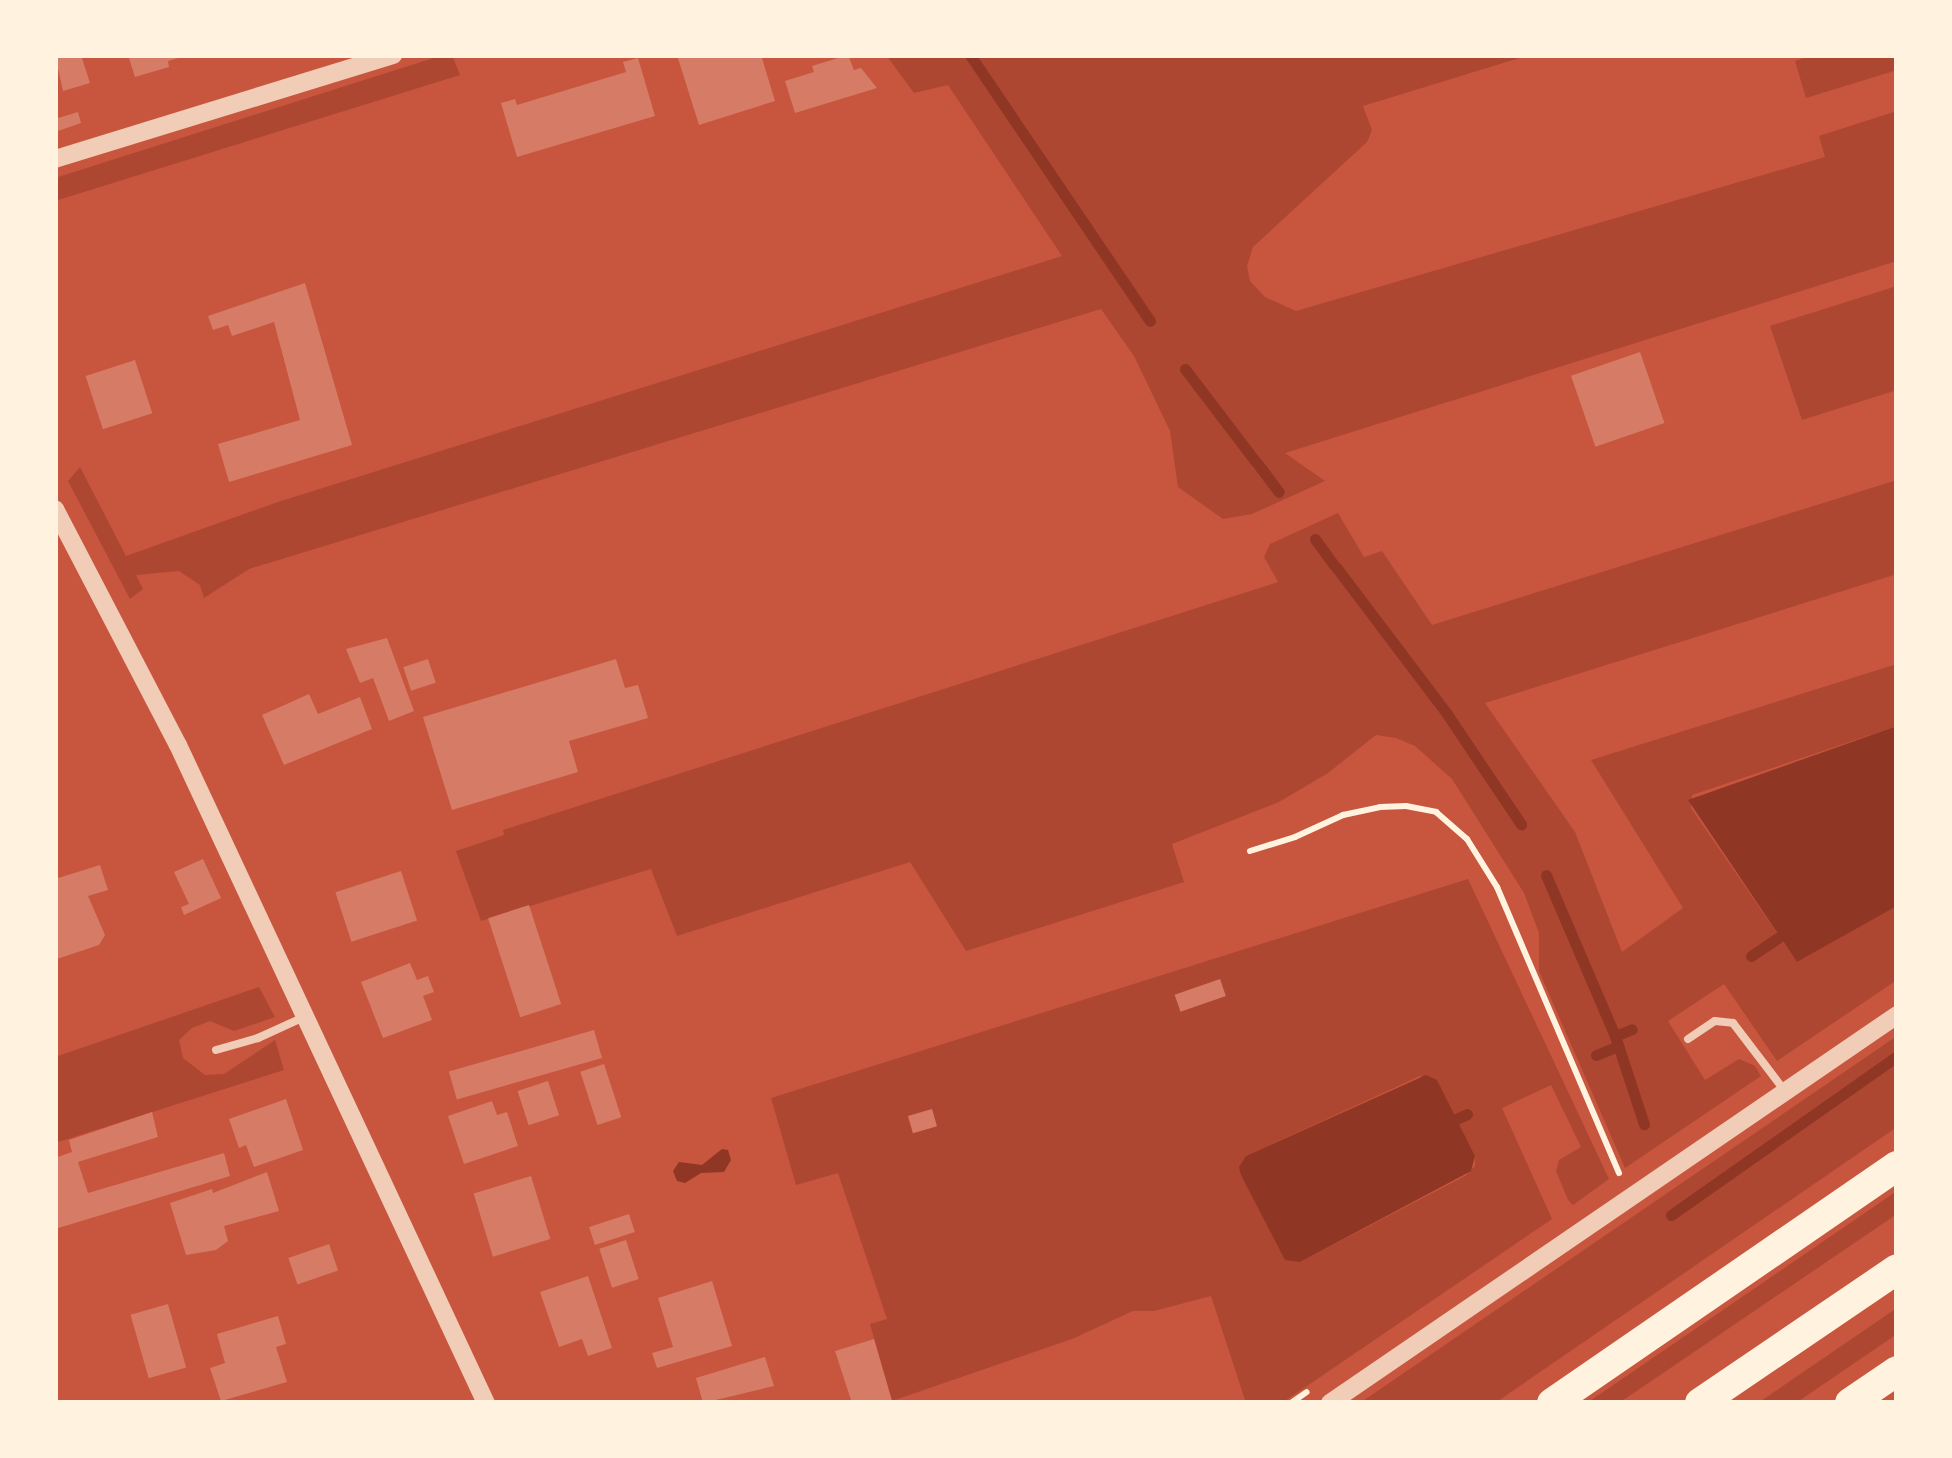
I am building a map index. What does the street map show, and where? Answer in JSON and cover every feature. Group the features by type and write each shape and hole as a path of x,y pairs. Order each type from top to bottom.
{"highway":[{"path":"1552,1403 1897,1166"},
{"path":"1700,1403 1897,1268"},
{"path":"1850,1403 1897,1371"}],"street":[{"path":"55,159 393,55"},
{"path":"55,509 178,746 486,1403"},
{"path":"1330,1403 1897,1015"}],"lane":[{"path":"216,1050 258,1038 304,1017"},
{"path":"1688,1039 1715,1021 1734,1023 1785,1092"}],"path":[{"path":"1250,851 1343,816 1380,807 1406,806 1436,812 1467,839 1497,888 1630,1196"}],"shaded area":[{"path":"452,55 460,75 55,201 55,178"},
{"path":"886,55 1529,55 1363,106 1372,130 1367,142 1253,247 1247,266 1250,281 1265,297 1296,311 1825,157 1819,136 1897,111 1897,261 1285,453 1325,481 1252,514 1223,519 1178,487 1170,431 1134,356 1101,309 249,569 204,598 200,585 179,571 136,575 143,589 130,599 68,481 80,467 126,556 278,502 1062,256 948,85 914,93"},
{"path":"1813,55 1897,55 1897,70 1806,98 1795,61"},
{"path":"1897,286 1897,390 1802,420 1770,326"},
{"path":"1897,480 1897,574 1485,703 1575,832 1622,952 1683,908 1591,760 1897,664 1897,726 1692,795 1691,808 1797,962 1897,906 1897,980 1777,1061 1724,984 1668,1021 1705,1080 1739,1059 1755,1066 1761,1076 1625,1168 1539,971 1539,933 1524,893 1452,779 1415,746 1396,738 1376,735 1328,773 1279,802 1172,844 1184,882 966,951 910,862 677,936 651,869 481,921 456,851 504,835 503,830 1278,582 1264,557 1270,544 1338,513 1364,557 1382,551 1432,625"},
{"path":"1897,726 1897,906 1797,962 1688,800"},
{"path":"1468,879 1609,1179 1573,1205 1568,1200 1556,1171 1559,1160 1581,1147 1551,1085 1502,1108 1552,1219 1282,1403 1246,1403 1211,1296 1154,1311 1133,1311 1072,1339 892,1401 870,1324 887,1319 838,1173 796,1185 771,1098","holes":["1420,1076 1456,1119 1475,1156 1475,1166 1465,1176 1300,1262 1246,1156"]},
{"path":"259,987 275,1017 234,1031 210,1021 192,1028 179,1040 183,1058 205,1075 224,1074 275,1040 284,1070 55,1143 55,1057"},
{"path":"1897,1036 1897,1127 1495,1403 1360,1403"},
{"path":"1426,1075 1437,1080 1475,1156 1471,1171 1300,1262 1285,1260 1241,1175 1239,1167 1246,1156"},
{"path":"722,1149 728,1150 731,1160 724,1172 701,1173 685,1183 677,1181 673,1171 679,1162 702,1165"},
{"path":"1897,1191 1897,1214 1619,1403 1587,1403"},
{"path":"1897,1308 1897,1334 1796,1403 1758,1403"}],"building":[{"path":"55,55 81,55 90,83 63,91"},
{"path":"128,55 185,56 168,61 169,67 135,77"},
{"path":"677,55 761,55 775,101 699,125"},
{"path":"848,55 854,70 861,68 877,88 795,113 785,81 814,72 812,66"},
{"path":"638,58 655,116 517,157 501,103 515,99 517,105 626,72 623,62"},
{"path":"78,112 81,123 55,132 55,119"},
{"path":"305,283 352,445 229,482 218,444 300,420 274,322 232,336 228,325 213,330 208,316"},
{"path":"1640,352 1664,423 1595,447 1571,376"},
{"path":"135,360 152,413 103,429 86,376"},
{"path":"387,638 414,711 389,721 373,678 360,683 346,649"},
{"path":"428,659 436,683 411,691 403,667"},
{"path":"616,659 625,688 638,685 648,718 569,741 578,772 452,810 423,717"},
{"path":"309,694 318,714 360,697 372,729 284,765 262,715"},
{"path":"203,859 221,898 184,915 181,907 189,904 174,872"},
{"path":"100,865 108,890 88,896 105,935 99,945 57,959 55,879"},
{"path":"401,871 417,920 351,942 335,892"},
{"path":"529,905 561,1004 520,1017 488,918"},
{"path":"410,963 417,980 428,976 434,992 423,996 432,1020 383,1038 361,982"},
{"path":"1220,979 1226,996 1180,1012 1175,995"},
{"path":"594,1030 602,1058 457,1099 449,1072"},
{"path":"604,1064 621,1117 598,1125 580,1072"},
{"path":"548,1081 559,1115 529,1125 518,1091"},
{"path":"286,1099 303,1150 254,1167 246,1145 239,1148 229,1119"},
{"path":"492,1101 497,1115 507,1112 518,1146 464,1164 448,1116"},
{"path":"932,1109 937,1126 913,1133 908,1116"},
{"path":"152,1112 158,1137 78,1162 88,1193 224,1153 230,1176 55,1229 55,1158 72,1152 69,1140"},
{"path":"267,1172 279,1211 224,1226 228,1241 216,1250 186,1255 170,1203 212,1189 213,1193"},
{"path":"531,1176 550,1239 493,1257 474,1194"},
{"path":"629,1214 635,1232 595,1245 589,1227"},
{"path":"626,1240 639,1279 612,1288 599,1249"},
{"path":"329,1244 338,1270 297,1284 288,1258"},
{"path":"588,1276 612,1348 588,1356 582,1339 559,1347 540,1292"},
{"path":"712,1281 732,1346 657,1368 652,1353 673,1347 658,1298"},
{"path":"168,1304 186,1367 149,1378 131,1315"},
{"path":"278,1316 286,1344 276,1347 287,1382 221,1401 210,1368 225,1363 217,1334"},
{"path":"874,1339 892,1401 852,1403 835,1351"},
{"path":"765,1357 774,1386 703,1403 696,1378"}],"waterway":[{"path":"970,55 1150,321"},
{"path":"1185,369 1255,461"},
{"path":"1257,463 1279,492"},
{"path":"1315,539 1334,565"},
{"path":"1336,567 1447,714 1521,824"},
{"path":"1546,875 1615,1036 1644,1124"},
{"path":"1751,956 1778,938"},
{"path":"1615,1036 1632,1029"},
{"path":"1596,1055 1618,1046"},
{"path":"1671,1215 1897,1056"},
{"path":"1456,1119 1467,1114"}]}
